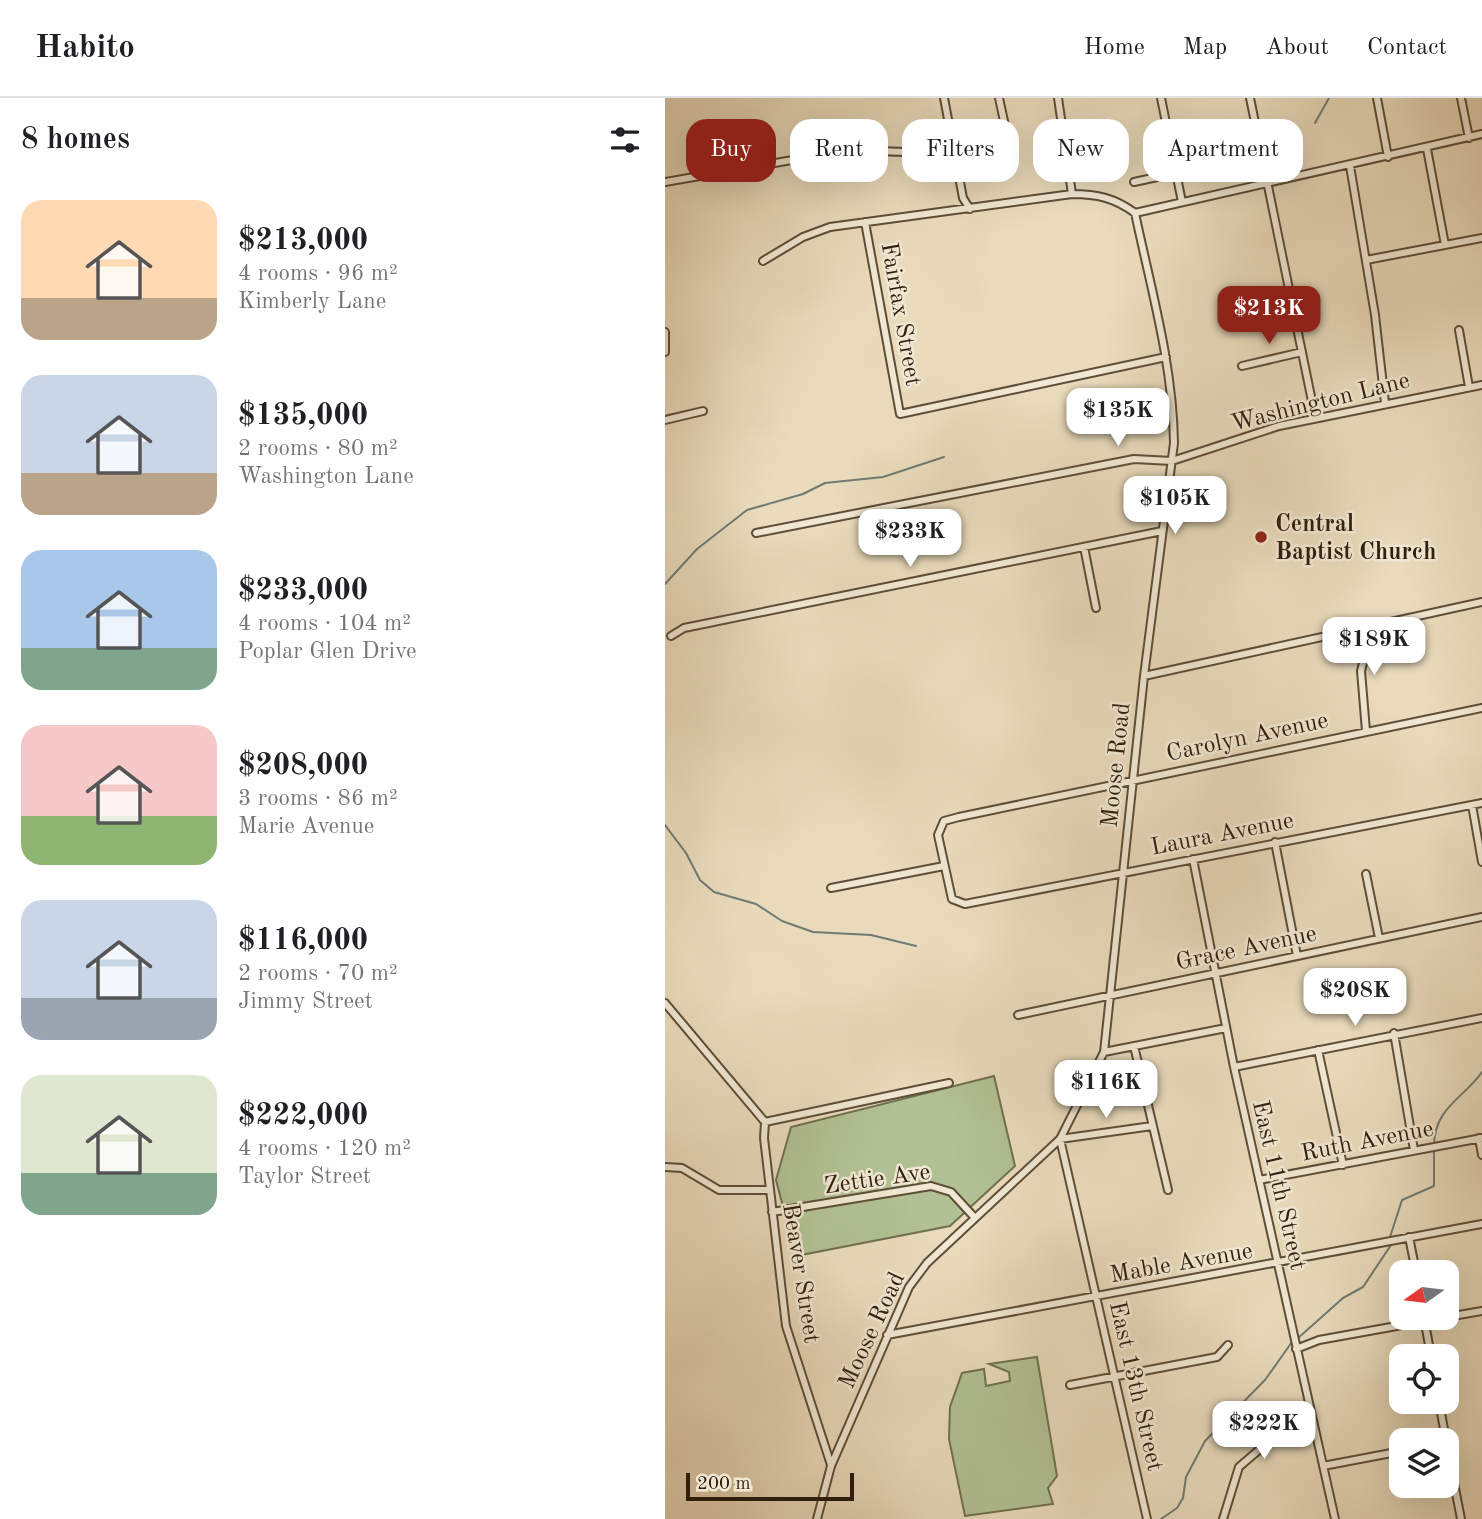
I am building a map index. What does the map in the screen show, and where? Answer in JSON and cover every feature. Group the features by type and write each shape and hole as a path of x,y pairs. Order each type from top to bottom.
{"street":[{"path":"944,98 948,119"},
{"path":"999,98 1004,119"},
{"path":"1058,98 1072,194"},
{"path":"1161,98 1165,119"},
{"path":"1250,98 1315,416"},
{"path":"1377,98 1388,157"},
{"path":"1461,98 1469,138"},
{"path":"763,261 803,237 830,227 1072,194 1097,194 1117,201 1135,213 1482,135"},
{"path":"1427,149 1445,245"},
{"path":"665,182 850,150 902,152"},
{"path":"1350,166 1366,260 1384,403"},
{"path":"1134,181 1143,179"},
{"path":"960,182 970,209"},
{"path":"1178,182 1182,202"},
{"name":"Moose Road","path":"817,1519 831,1466 887,1335 917,1275 1060,1139 1104,1052 1144,676 1172,461 1174,415 1135,213"},
{"name":"Fairfax Street","path":"865,222 900,414 1165,358"},
{"path":"1366,260 1482,238"},
{"path":"1459,330 1469,387"},
{"path":"665,332 665,352"},
{"path":"1241,366 1303,352"},
{"name":"Washington Lane","path":"756,533 1134,459 1172,461 1315,416 1482,385"},
{"path":"665,420 703,411"},
{"path":"671,636 684,628 1162,531"},
{"path":"1084,547 1096,608"},
{"path":"1144,676 1482,602"},
{"path":"1366,731 1361,671 1369,640 1369,626"},
{"name":"Carolyn Avenue","path":"944,866 938,835 944,821 1482,708"},
{"name":"Laura Avenue","path":"944,866 952,899 965,904 1482,803"},
{"path":"1472,805 1482,862"},
{"path":"1275,842 1297,956"},
{"name":"East 11th Street","path":"1193,859 1234,1067 1335,1519"},
{"path":"831,888 944,866"},
{"path":"1366,874 1379,939"},
{"name":"Grace Avenue","path":"1018,1015 1482,917"},
{"path":"665,1003 765,1122 764,1139 770,1191"},
{"path":"1234,1067 1482,1018"},
{"path":"1104,1052 1226,1028"},
{"path":"1394,1034 1414,1150"},
{"path":"1134,1046 1168,1190"},
{"path":"1318,1050 1343,1164"},
{"path":"765,1122 949,1083"},
{"path":"1060,1139 1152,1126"},
{"path":"1481,1138 1482,1155"},
{"name":"Ruth Avenue","path":"1259,1180 1481,1138"},
{"name":"East 13th Street","path":"1060,1139 1147,1519"},
{"name":"Beaver Street","path":"665,1167 682,1168 719,1190 770,1191 786,1326 831,1466"},
{"name":"Zettie Ave","path":"772,1212 930,1186 951,1192 975,1218"},
{"name":"Mable Avenue","path":"887,1335 1482,1224"},
{"path":"1409,1237 1414,1260"},
{"path":"1459,1315 1482,1311"},
{"path":"1295,1347 1389,1326"},
{"path":"1070,1385 1217,1357 1228,1345"},
{"path":"1223,1519 1239,1467 1309,1407"},
{"path":"1323,1466 1389,1453"},
{"path":"1457,1498 1461,1519"}],"green space":[{"path":"994,1076 1015,1166 950,1226 796,1256 776,1180 791,1127"},
{"path":"1037,1357 1057,1476 1048,1488 1053,1504 965,1516 949,1439 950,1407 962,1373 984,1369 986,1386 1010,1381 1009,1372 989,1364"}],"waterway":[{"path":"1315,123 1329,98"},
{"path":"665,584 697,549 747,510 803,494 825,483 883,477 944,457"},
{"path":"665,825 686,853 700,880 714,892 756,904 782,921 813,932 871,935 916,946"},
{"path":"1434,1145 1439,1121 1451,1104 1482,1072"},
{"path":"1390,1237 1402,1200 1434,1186 1434,1150"},
{"path":"1297,1339 1343,1298 1363,1287 1391,1245"},
{"path":"1161,1519 1177,1508 1183,1498 1186,1477 1205,1441 1265,1380 1292,1342"}],"place":[{"name":"Central Baptist Church","path":"1261,537"}]}
